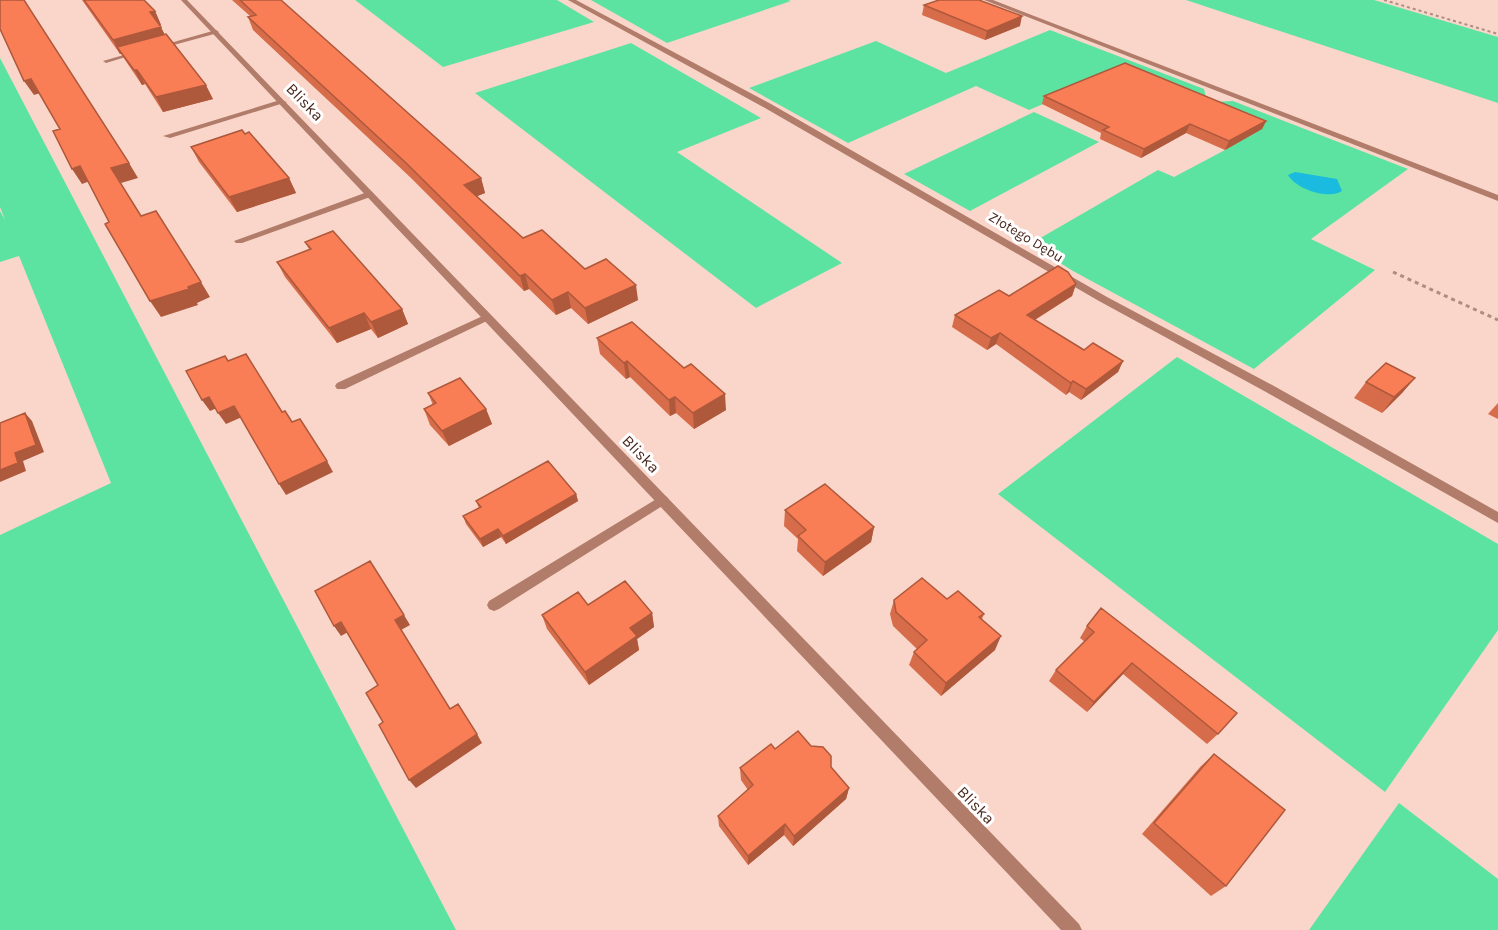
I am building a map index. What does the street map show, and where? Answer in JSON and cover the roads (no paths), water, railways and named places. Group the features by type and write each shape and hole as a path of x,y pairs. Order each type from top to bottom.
{"street":[{"name":"Bliska","path":"184,0 1073,930"},
{"name":"Złotego Dębu","path":"571,0 768,106 1103,299 1270,388 1498,518"},
{"path":"987,0 1498,198"},
{"path":"106,61 216,32"},
{"path":"167,136 283,102"},
{"path":"239,241 370,194"},
{"path":"341,386 487,316"},
{"path":"494,605 663,500"}],"water":[{"path":"1295,172 1337,179 1342,191 1321,194 1305,189 1288,175"}]}
